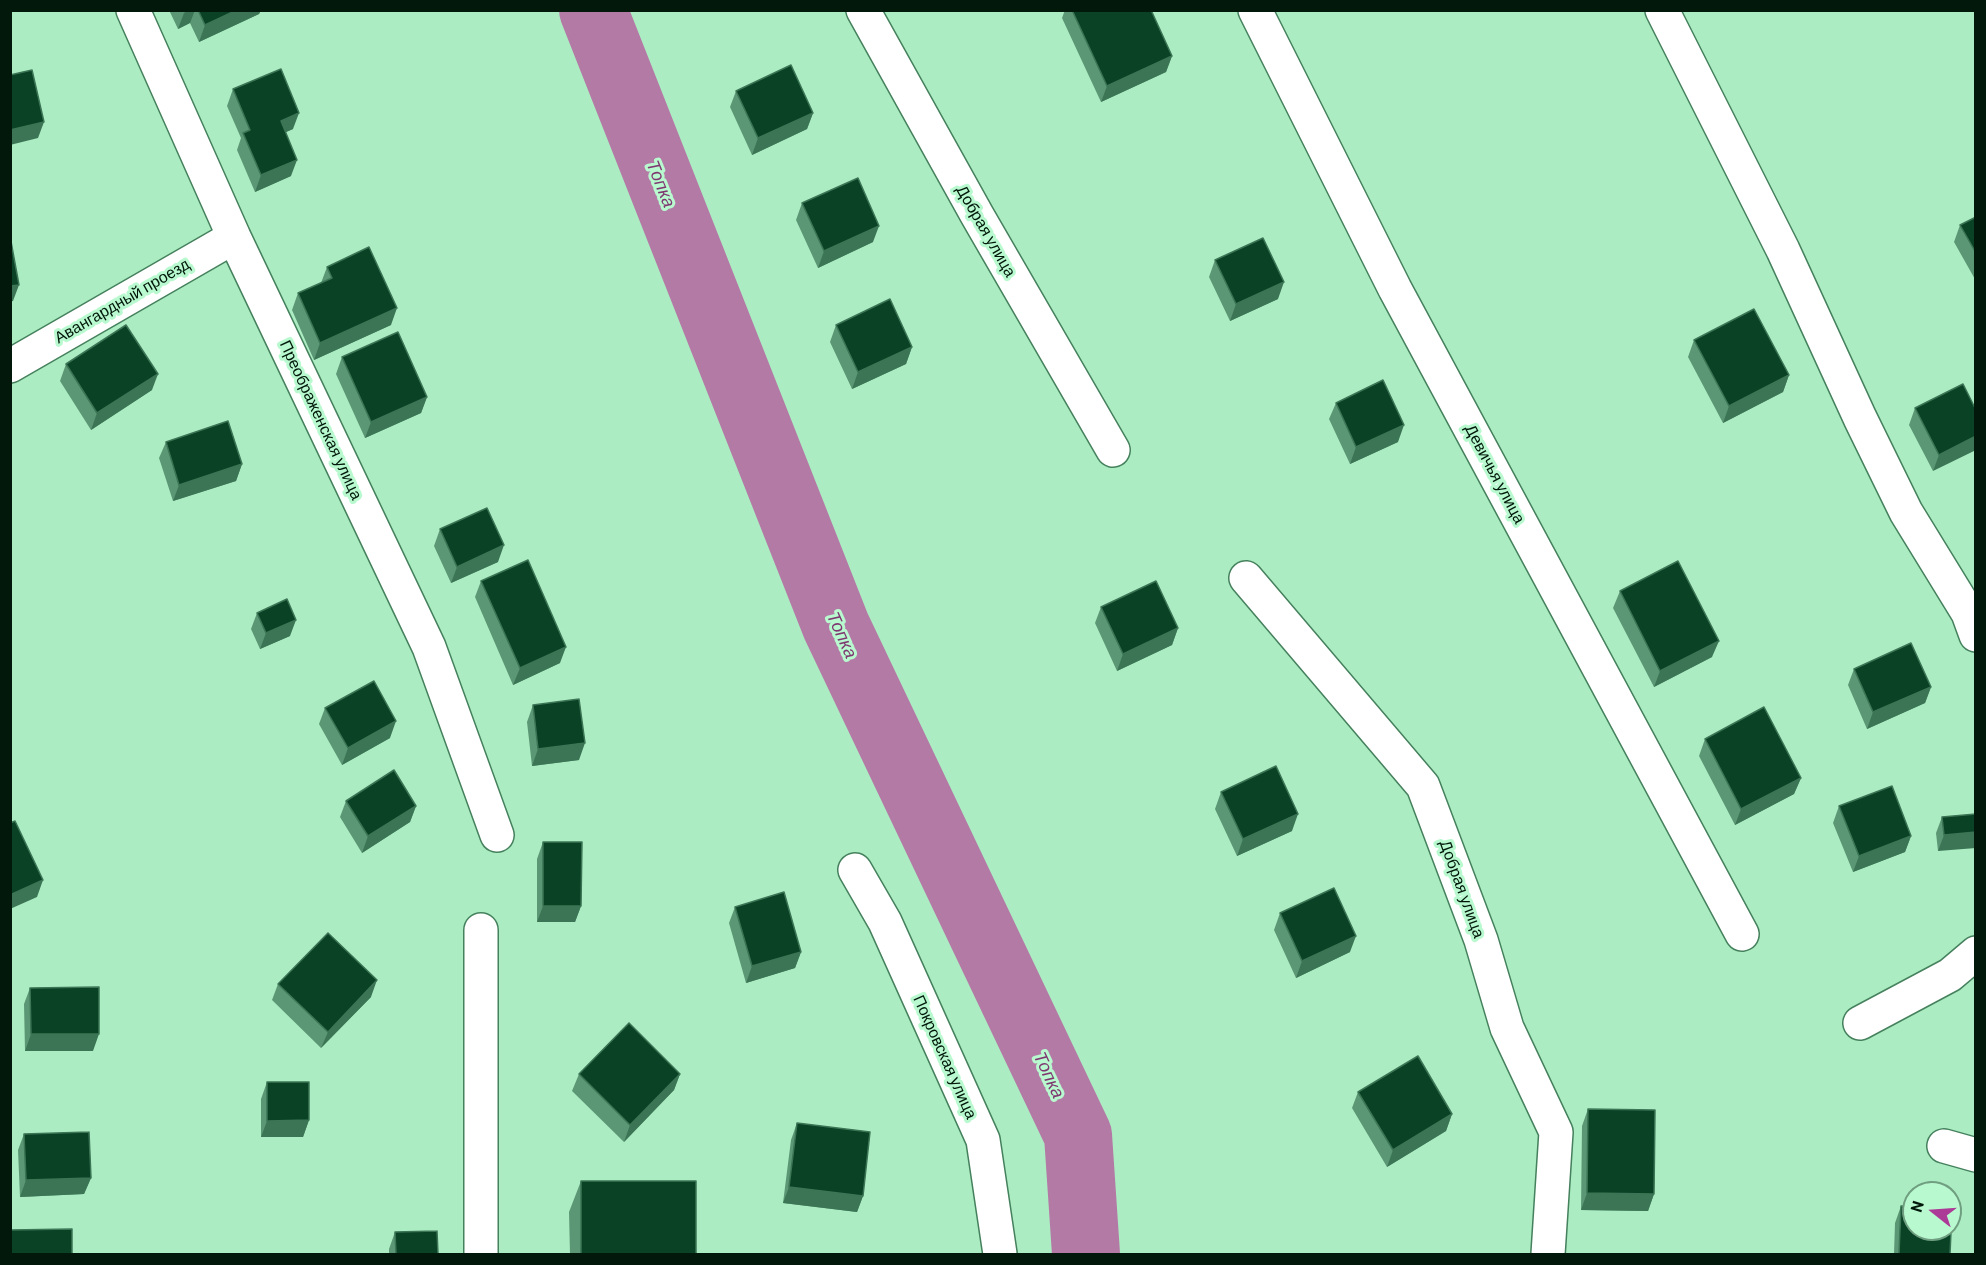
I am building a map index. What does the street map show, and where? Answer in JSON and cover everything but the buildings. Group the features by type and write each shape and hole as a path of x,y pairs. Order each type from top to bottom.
{"street":[{"name":"Преображенская улица","path":"133,10 234,237 429,647 497,835"},
{"name":"Добрая улица","path":"863,10 976,215 1113,450"},
{"name":"Девичья улица","path":"1255,10 1395,290 1742,934"},
{"path":"1662,10 1784,250 1860,418 1906,512 1968,614 1976,635"},
{"name":"Авангардный проезд","path":"10,366 234,237"},
{"name":"Добрая улица","path":"1246,578 1423,786 1481,940 1507,1028 1556,1132 1548,1254"},
{"name":"Покровская улица","path":"855,870 885,922 983,1140 1000,1254"},
{"path":"481,930 481,1254"},
{"path":"1860,1023 1950,975 1976,953"},
{"path":"1944,1146 1976,1155"}],"waterway":[{"name":"Топка","path":"593,10 836,626 1078,1135 1086,1254"}]}
